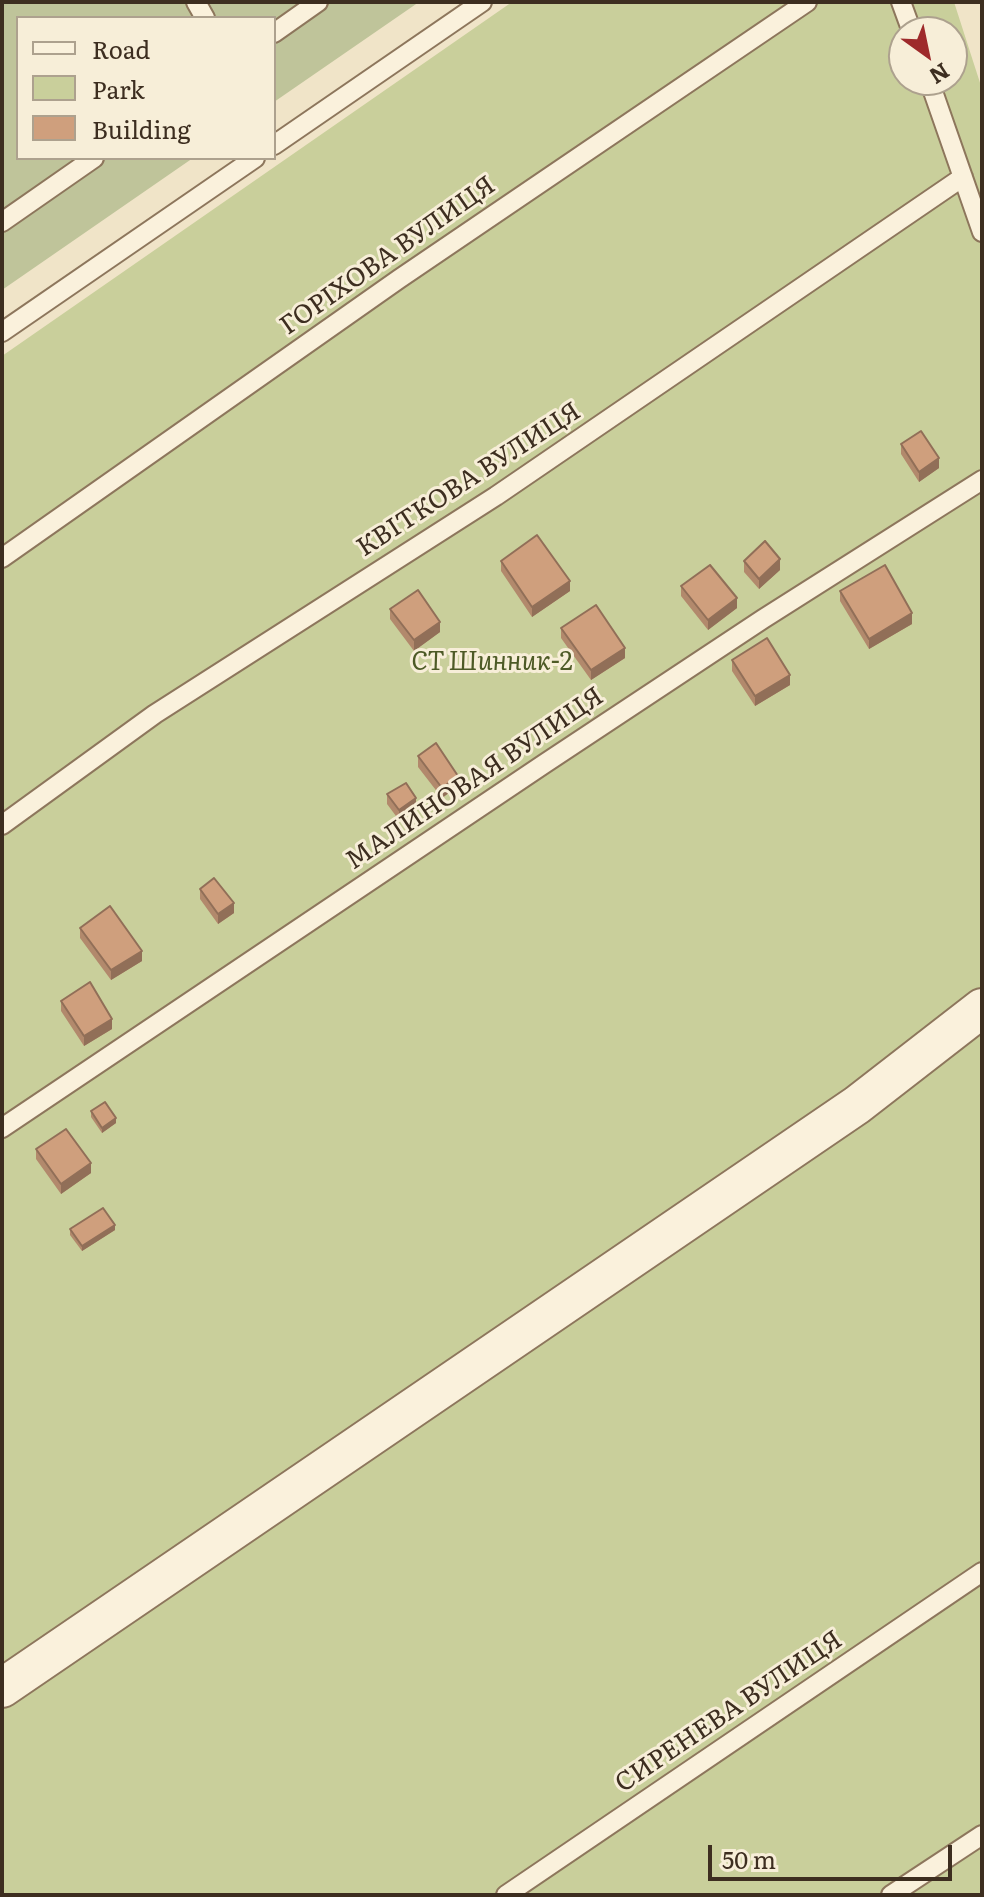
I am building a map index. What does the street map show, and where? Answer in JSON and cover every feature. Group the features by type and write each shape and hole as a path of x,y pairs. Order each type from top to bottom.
{"street":[{"path":"2,1688 857,1105 982,1008"}],"lane":[{"path":"276,32 318,2"},
{"path":"276,144 482,2"},
{"name":"ГОРІХОВА ВУЛИЦЯ","path":"2,558 412,270 807,2"},
{"path":"935,96 982,232"},
{"path":"2,222 91,160"},
{"path":"2,332 252,160"},
{"name":"КВІТКОВА ВУЛИЦЯ","path":"2,825 155,714 496,496 963,177"},
{"name":"МАЛИНОВАЯ ВУЛИЦЯ","path":"2,1128 531,772 982,480"},
{"name":"СИРЕНЕВА ВУЛИЦЯ","path":"506,1895 982,1572"},
{"path":"891,1895 982,1835"}],"green space":[{"path":"2,2 419,2 276,101 276,16 16,16 16,160 190,160 2,290"},
{"name":"СТ Шинник-2","path":"512,2 954,2 959,16 888,16 888,96 968,96 968,46 982,89 982,1895 2,1895 2,356"}],"building":[{"path":"921,431 939,458 919,472 901,444"},
{"path":"537,535 570,581 532,607 501,561"},
{"path":"765,541 780,559 759,579 744,561"},
{"path":"710,565 737,598 708,620 681,586"},
{"path":"885,565 912,613 869,639 840,591"},
{"path":"418,590 440,622 414,640 390,609"},
{"path":"596,605 625,648 591,670 561,628"},
{"path":"767,638 790,675 755,696 732,660"},
{"path":"436,743 458,776 442,788 418,756"},
{"path":"406,783 416,798 399,810 387,794"},
{"path":"214,878 234,903 218,914 200,889"},
{"path":"110,906 142,951 111,970 80,928"},
{"path":"90,982 112,1019 84,1036 61,1001"},
{"path":"105,1102 116,1118 102,1128 91,1111"},
{"path":"66,1129 91,1163 61,1184 36,1149"},
{"path":"103,1208 115,1225 82,1246 70,1229"}]}
